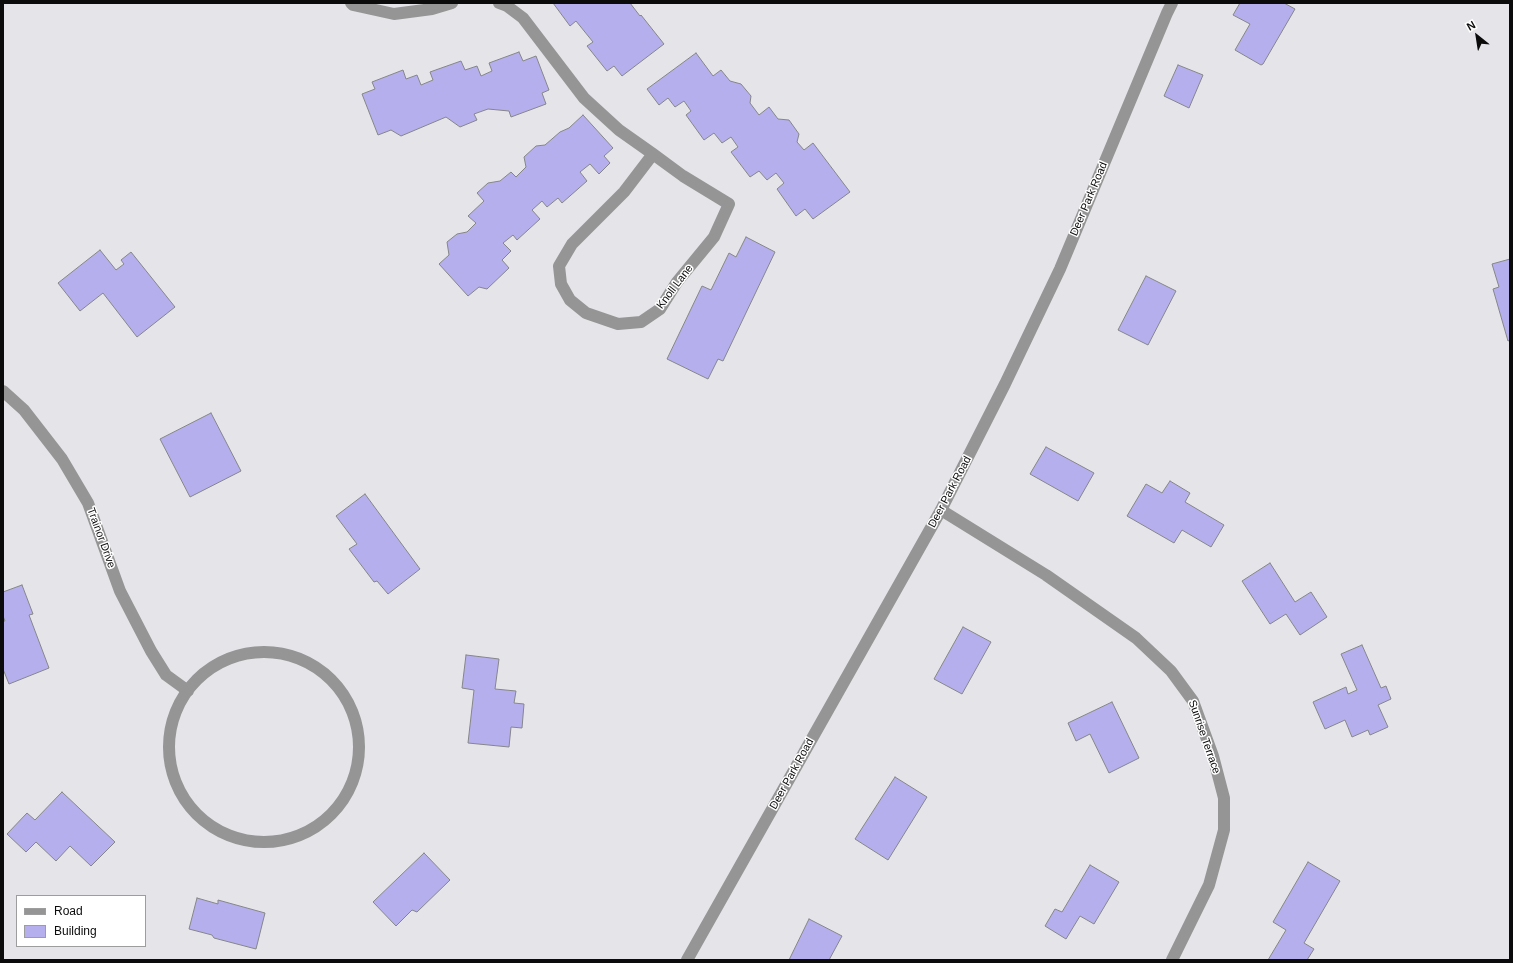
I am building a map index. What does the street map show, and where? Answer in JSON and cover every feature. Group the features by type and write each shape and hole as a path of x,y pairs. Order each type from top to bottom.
{"street":[{"path":"351,3 353,5 394,14 432,9 452,3"},
{"name":"Knoll Lane","path":"499,3 507,6 523,18 584,98 619,130 653,154 683,176 729,204 714,237 677,282 660,309 641,322 618,324 586,313 570,300 561,284 559,266 572,244 624,192 653,154"},
{"name":"Deer Park Road","path":"687,960 941,510 1005,384 1060,269 1172,3"},
{"name":"Trainor Drive","path":"3,391 24,410 62,459 88,503 120,591 151,651 166,675 188,691"},
{"name":"Sunrise Terrace","path":"941,510 1046,574 1136,638 1171,671 1193,701 1213,756 1224,798 1224,830 1209,885 1172,960"},
{"path":"254,653 280,653 305,661 327,675 344,695 349,705 355,718 360,744 357,770 345,798 325,821 298,836 268,842 238,839 210,826 188,805 177,785 174,778 169,748 173,718 188,691 206,672 228,659 254,653"}],"building":[{"path":"553,3 630,3 664,44 622,76 614,66 607,71 587,46 593,42 576,21 570,26"},
{"path":"1240,3 1284,3 1295,9 1261,65 1235,50 1250,24 1233,15"},
{"path":"519,52 523,61 536,56 549,90 542,93 546,104 511,117 509,111 488,109 474,114 477,120 460,127 446,117 401,136 391,130 378,135 362,94 375,89 372,82 403,70 406,79 417,75 421,85 433,80 430,72 461,61 465,70 477,66 481,76 492,71 489,63"},
{"path":"696,53 713,76 721,70 730,81 741,84 751,96 750,103 759,115 769,107 778,119 789,120 799,134 797,142 804,150 813,143 850,192 813,219 805,209 796,216 777,189 784,183 776,173 767,180 759,171 750,177 731,152 738,147 731,137 722,143 714,133 704,140 686,115 691,111 684,101 675,107 668,98 659,105 647,89"},
{"path":"1178,65 1203,75 1189,108 1164,96"},
{"path":"583,115 613,148 604,156 610,163 599,174 590,164 580,172 587,181 562,203 558,198 547,207 542,201 532,210 540,219 517,240 513,235 503,243 511,251 502,260 509,268 487,289 479,287 468,296 439,264 449,255 447,242 457,234 467,232 476,223 468,216 484,201 477,193 488,183 500,181 511,172 516,177 526,167 524,157 536,146 545,145 560,132 569,128"},
{"path":"746,237 775,252 723,361 718,359 708,379 667,359 702,286 711,290 729,253 736,257"},
{"path":"100,250 116,270 124,264 121,260 131,252 175,307 137,337 103,293 80,311 58,283"},
{"path":"1510,259 1510,340 1508,341 1493,289 1499,287 1492,264"},
{"path":"1146,276 1176,291 1148,345 1118,330"},
{"path":"211,413 241,471 190,497 160,439"},
{"path":"1046,447 1094,473 1078,501 1030,474"},
{"path":"1170,481 1190,493 1185,502 1224,525 1211,547 1182,530 1174,543 1127,516 1146,484 1162,493"},
{"path":"365,494 420,569 388,594 377,581 374,582 349,549 357,544 336,516"},
{"path":"1270,563 1295,602 1311,592 1327,617 1300,635 1286,614 1270,624 1242,581"},
{"path":"22,585 33,614 29,615 49,668 9,684 3,669 3,621 5,621 3,616 3,592"},
{"path":"963,627 991,642 962,694 934,679"},
{"path":"1362,645 1381,688 1386,686 1391,699 1378,705 1388,727 1370,735 1368,730 1352,737 1345,720 1325,729 1313,702 1346,687 1348,694 1357,690 1341,654"},
{"path":"466,655 499,659 495,689 516,691 514,703 524,704 522,728 511,727 509,747 468,743 474,690 462,688"},
{"path":"1112,702 1139,758 1109,773 1090,734 1076,741 1068,723"},
{"path":"895,777 927,797 888,860 855,839"},
{"path":"62,792 115,842 91,866 70,846 56,861 36,842 26,852 7,834 27,813 35,820"},
{"path":"424,853 450,880 417,912 412,910 396,926 373,902"},
{"path":"1308,862 1340,881 1304,943 1314,949 1307,960 1268,960 1286,930 1273,922"},
{"path":"1090,865 1119,882 1094,924 1080,916 1066,939 1045,926 1055,909 1062,912"},
{"path":"197,898 218,904 218,900 265,913 256,949 214,938 212,935 189,929"},
{"path":"809,919 842,936 829,960 789,960"}]}
